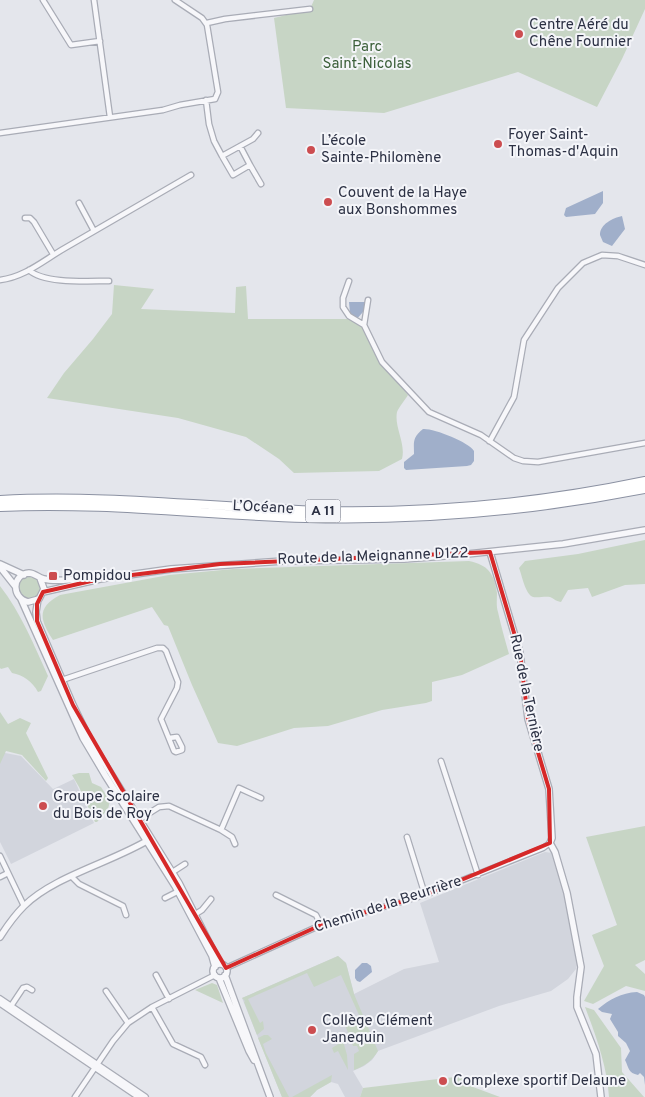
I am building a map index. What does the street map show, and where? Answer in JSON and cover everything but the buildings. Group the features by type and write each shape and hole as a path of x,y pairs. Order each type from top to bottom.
{"highway":[{"name":"L’Océane","path":"0,500 82,499 285,509 399,510 533,500 645,481"},
{"name":"L’Océane","path":"0,507 86,507 307,518 391,518 527,508 645,489"}],"street":[{"path":"43,0 71,45 100,41"},
{"path":"94,0 110,117"},
{"path":"0,132 163,110 217,97 218,92 207,23 175,0"},
{"path":"207,23 225,19 310,9"},
{"path":"206,100 209,124 214,141 233,175 250,165"},
{"path":"222,156 253,139 258,133"},
{"path":"240,146 261,184"},
{"path":"0,280 11,279 29,270 53,254 191,175"},
{"path":"79,203 94,231"},
{"path":"25,218 30,218 34,222 53,254"},
{"path":"489,441 514,397 524,340 558,288 583,263 602,255 618,256 645,265"},
{"path":"29,270 33,274 55,281 109,281"},
{"path":"349,281 343,298 343,307 349,316 364,325 382,362 428,412 480,435 523,462 538,462 645,443"},
{"path":"364,325 368,300"},
{"name":"Route de la Meignanne D122","path":"100,579 220,564 404,559 490,552 563,544 645,530"},
{"name":"Rue de la Ternière","path":"490,552 520,653 528,719 549,789 552,838 550,843 555,852 567,894 580,967 577,1007 596,1054 601,1097"},
{"path":"0,566 24,574 32,574 40,578 58,580 100,579"},
{"path":"0,566 16,586"},
{"path":"24,574 18,579 16,593 21,599 83,738 104,775 150,839"},
{"path":"40,578 44,585 43,592 38,600 37,621 62,680 90,740 140,819 194,916 218,966"},
{"path":"43,592 100,579"},
{"path":"21,599 28,602 38,600"},
{"path":"62,680 157,648 163,648 166,651 178,682 178,688 161,719 169,738"},
{"path":"441,761 478,874"},
{"path":"221,830 239,788 261,798"},
{"path":"140,819 160,807 170,806 221,830 232,837 235,844"},
{"path":"407,838 426,895"},
{"path":"0,937 24,906 50,888 134,849 150,839"},
{"name":"Chemin de la Beurrière","path":"226,968 321,926 426,895 544,848 550,843"},
{"path":"0,856 24,906"},
{"path":"170,874 185,864"},
{"path":"0,877 8,873"},
{"path":"72,877 79,884 123,906 126,915"},
{"path":"165,898 180,890"},
{"path":"276,895 316,915 321,926"},
{"path":"194,916 212,899"},
{"path":"75,1097 128,1023 169,998 220,976 226,968 218,966"},
{"path":"218,966 213,970 220,976 249,1051 259,1068 270,1097"},
{"path":"156,975 169,998"},
{"path":"11,1006 23,988 32,990"},
{"path":"106,991 128,1023"},
{"path":"0,999 139,1097"},
{"path":"0,1003 145,1097"},
{"path":"152,1008 173,1044 201,1057 205,1065"}],"highlighted area":[{"path":"490,552 520,653 528,719 549,789 550,843 425,895 321,925 226,968 73,705 37,621 37,604 43,592 100,579 220,564"}],"shaded area":[{"name":"Groupe Scolaire du Bois de Roy","path":"0,752 21,756 53,789 74,779 94,823 11,864 0,842"},
{"path":"545,852 552,853 565,896 577,964 576,969 568,979 551,991 499,1006 378,1051 372,1060 353,1071 363,1088 360,1097 345,1097 338,1084 331,1082 317,1090 310,1097 282,1097 242,998 338,956 346,963 354,994 404,969 439,962 420,903"}],"green space":[{"name":"Parc Saint-Nicolas","path":"314,0 645,0 645,9 597,107 518,72 384,113 286,108 274,18 310,9"},
{"path":"114,285 154,289 141,309 235,313 236,287 246,286 248,319 349,319 364,325 382,362 408,395 397,412 397,423 403,453 402,459 379,471 294,473 279,459 246,437 178,418 47,398 64,373 112,314"},
{"path":"645,540 645,584 625,585 592,597 588,588 568,590 561,602 550,597 533,597 526,588 519,568 525,561 578,554"},
{"path":"469,561 481,565 492,575 497,593 497,610 509,654 462,675 432,682 432,701 382,710 328,726 294,728 237,746 218,743 168,626 164,625 152,607 53,640 43,620 44,610 47,605 60,595 169,575 233,569"},
{"path":"29,577 37,580 40,588 37,596 29,599 21,596 18,588 21,580"},
{"path":"0,586 21,618 48,676 41,691 38,692 30,682 20,675 12,673 8,667 0,668"},
{"path":"0,712 8,724 20,718 31,723 26,733 48,778 46,781 22,755 6,751 0,764"},
{"path":"89,773 92,783 101,787 110,801 108,809 97,822 95,822 72,775"},
{"path":"645,826 645,960 635,965 645,974 645,991 626,986 593,1004 584,1001 604,966 592,935 617,925 586,837"},
{"path":"338,956 346,963 354,994 378,1051 368,1063 354,1070 354,1054 359,1051 357,1046 353,1046 344,1022 359,1015 341,975 314,987 307,973 248,999 260,1023 263,1021 264,1029 257,1035 245,1001 242,998"},
{"path":"212,983 217,985 223,1003 195,990"},
{"path":"585,1007 594,1010 621,1048 622,1072 644,1097 609,1097 597,1040"},
{"path":"268,1035 272,1039 263,1044 289,1097 282,1097 258,1038"},
{"path":"343,1041 347,1055 348,1070 338,1051 334,1053 332,1048"},
{"path":"332,1075 331,1082 317,1090 310,1097 292,1097"},
{"name":"Complexe sportif Delaune","path":"463,1076 473,1087 500,1097 360,1097 363,1088"}],"water":[{"path":"603,191 603,203 595,214 566,217 564,215 566,208"},
{"path":"622,216 625,229 612,246 603,242 600,235 602,228 611,220"},
{"path":"349,302 365,302 365,309 357,319 350,313"},
{"path":"423,429 442,433 471,447 474,451 474,461 471,465 467,466 406,470 404,462 414,454 415,438"},
{"path":"362,963 367,963 371,966 372,972 360,982 355,978 355,970"},
{"path":"637,992 645,997 645,1085 644,1077 640,1073 638,1075 632,1073 628,1068 625,1060 630,1051 626,1043 618,1036 618,1032 610,1019 612,1014 598,1009 616,997"}],"place":[{"name":"Centre Aéré du Chêne Fournier","path":"519,34"},
{"name":"Foyer Saint- Thomas-d'Aquin","path":"498,144"},
{"name":"L’école Sainte-Philomène","path":"311,150"},
{"name":"Couvent de la Haye aux Bonshommes","path":"328,202"},
{"name":"Pompidou","path":"53,576"},
{"name":"Groupe Scolaire du Bois de Roy","path":"43,806"},
{"name":"Collège Clément Janequin","path":"312,1030"},
{"name":"Complexe sportif Delaune","path":"443,1081"}]}
